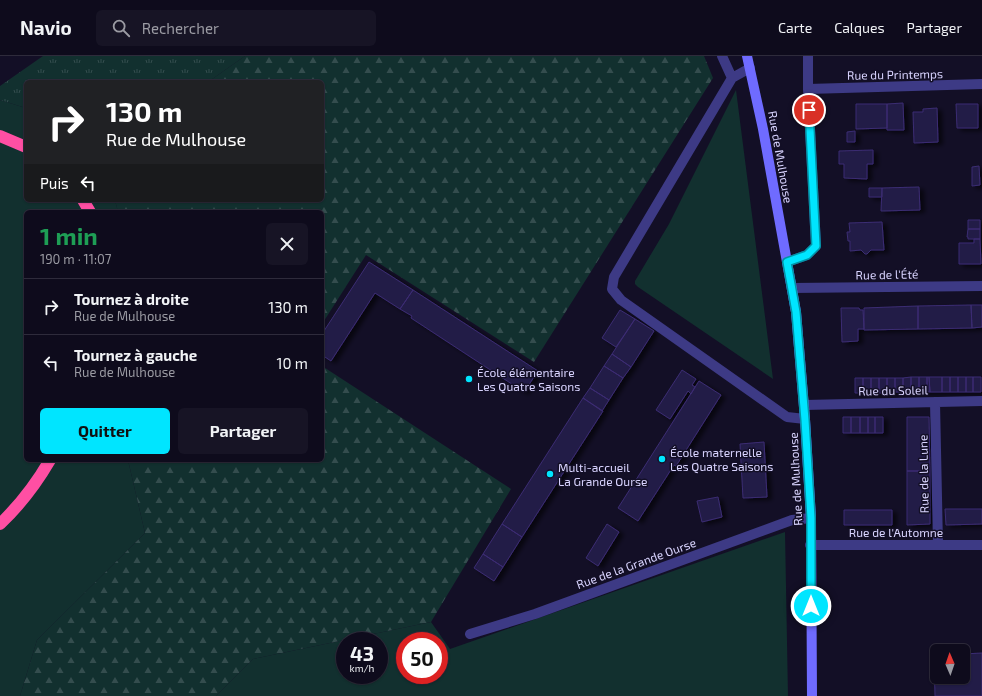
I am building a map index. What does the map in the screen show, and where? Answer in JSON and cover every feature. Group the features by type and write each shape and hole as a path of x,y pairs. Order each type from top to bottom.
{"highway":[{"path":"0,136 24,146"},
{"path":"0,524 20,504 49,462"}],"main road":[{"name":"Rue de Mulhouse","path":"747,56 763,128 796,312 804,405 811,518 812,696"}],"street":[{"path":"722,56 732,78"},
{"name":"Rue de Mulhouse","path":"787,262 807,255 816,246 808,88 808,56"},
{"path":"750,68 732,78 614,277 612,289 621,300 781,413 787,417 805,420"},
{"name":"Rue du Printemps","path":"808,88 982,84"},
{"name":"Rue de l'Été","path":"792,288 982,286"},
{"name":"Rue du Soleil","path":"804,405 982,401"},
{"name":"Rue de la Lune","path":"935,402 938,545"},
{"name":"Rue de la Grande Ourse","path":"470,634 535,614 792,520 811,518"},
{"name":"Rue de l'Automne","path":"810,545 982,545"}],"green space":[{"path":"43,56 245,56 211,80 24,80 24,107 0,100 0,86"},
{"path":"245,56 704,56 713,78 534,362 366,255 324,321 324,210 118,210 116,202 324,202 324,80 211,80"},
{"path":"736,90 773,379 635,284 635,281 669,224"},
{"path":"0,100 24,107 24,202 116,202 118,210 24,210 24,462 128,462 145,533 37,640 20,696 0,696"},
{"path":"324,367 511,489 431,622 383,632 336,632 336,642 253,659 216,696 20,696 37,640 145,533 128,462 324,462"},
{"path":"785,532 788,696 216,696 253,659 336,642 336,684 388,684 388,632 383,632 431,622 438,632 396,632 396,684 448,684 448,646 450,649"}],"building":[{"path":"903,103 904,130 887,130 887,104"},
{"path":"856,104 887,104 887,128 856,129"},
{"path":"956,104 978,104 978,128 957,128"},
{"path":"937,108 938,142 914,143 913,112 923,112 923,109"},
{"path":"855,131 855,142 847,142 847,132"},
{"path":"873,150 873,164 867,164 867,179 844,178 844,164 839,164 839,151"},
{"path":"979,166 980,185 972,186 972,167"},
{"path":"919,187 920,210 881,211 882,188"},
{"path":"869,188 882,188 882,197 869,197"},
{"path":"968,220 980,220 980,229 968,229"},
{"path":"882,222 884,250 871,250 867,254 861,250 850,251 850,241 848,241 847,232 850,232 849,223"},
{"path":"968,229 980,229 980,239 968,239"},
{"path":"974,239 980,239 981,264 959,264 959,243 974,243"},
{"path":"369,262 413,290 400,309 375,293 331,361 324,356 324,331"},
{"path":"413,290 538,371 524,392 411,318 412,316 400,309"},
{"path":"971,305 972,328 918,329 918,306"},
{"path":"971,305 982,305 982,327 972,328"},
{"path":"918,306 918,329 864,330 864,308"},
{"path":"841,308 859,308 860,310 863,310 864,329 858,329 858,341 842,342"},
{"path":"620,310 635,319 616,347 602,338"},
{"path":"635,319 654,331 631,367 612,354"},
{"path":"612,354 631,367 623,378 604,366"},
{"path":"604,366 623,378 609,400 590,388"},
{"path":"682,370 696,379 692,385 695,387 691,394 688,391 670,419 656,410"},
{"path":"911,377 911,393 903,392 903,378"},
{"path":"911,377 919,377 919,392 911,393"},
{"path":"919,377 927,377 927,392 919,392"},
{"path":"927,377 929,377 930,392 927,392"},
{"path":"929,377 942,377 942,392 930,392"},
{"path":"942,377 950,377 950,392 942,392"},
{"path":"950,377 958,377 958,392 950,392"},
{"path":"958,377 966,377 966,392 958,392"},
{"path":"966,377 973,377 973,392 966,392"},
{"path":"973,377 981,377 981,392 973,392"},
{"path":"855,378 863,378 863,393 855,393"},
{"path":"863,378 871,378 871,393 863,393"},
{"path":"871,378 879,378 879,393 871,393"},
{"path":"879,378 887,378 887,393 879,393"},
{"path":"887,378 895,378 895,392 887,393"},
{"path":"895,378 903,378 903,392 895,392"},
{"path":"699,381 721,395 676,466 674,465 638,521 618,508"},
{"path":"590,388 609,400 602,411 583,398"},
{"path":"583,398 603,411 522,537 502,524"},
{"path":"843,417 851,417 851,433 843,433"},
{"path":"851,417 860,417 860,433 851,433"},
{"path":"860,417 868,417 868,433 860,433"},
{"path":"868,417 875,417 875,433 868,433"},
{"path":"875,417 883,417 883,433 875,433"},
{"path":"907,417 929,417 930,471 907,471"},
{"path":"764,442 767,497 743,498 740,444"},
{"path":"907,471 930,471 930,524 907,525"},
{"path":"718,497 722,517 702,522 697,501"},
{"path":"945,509 982,509 982,524 946,525"},
{"path":"844,510 892,510 892,525 844,525"},
{"path":"502,524 522,537 503,567 483,554"},
{"path":"607,524 619,532 598,566 586,558"},
{"path":"483,554 503,567 494,581 474,568"},
{"path":"982,653 982,696 935,696 935,684 970,684 970,654"}],"place":[{"name":"École élémentaire Les Quatre Saisons","path":"469,379"},
{"name":"École maternelle Les Quatre Saisons","path":"662,459"},
{"name":"Multi-accueil La Grande Ourse","path":"550,474"}],"route":[{"path":"809,110 816,246 807,255 787,262 796,312 805,420 811,518 811,606"}]}
